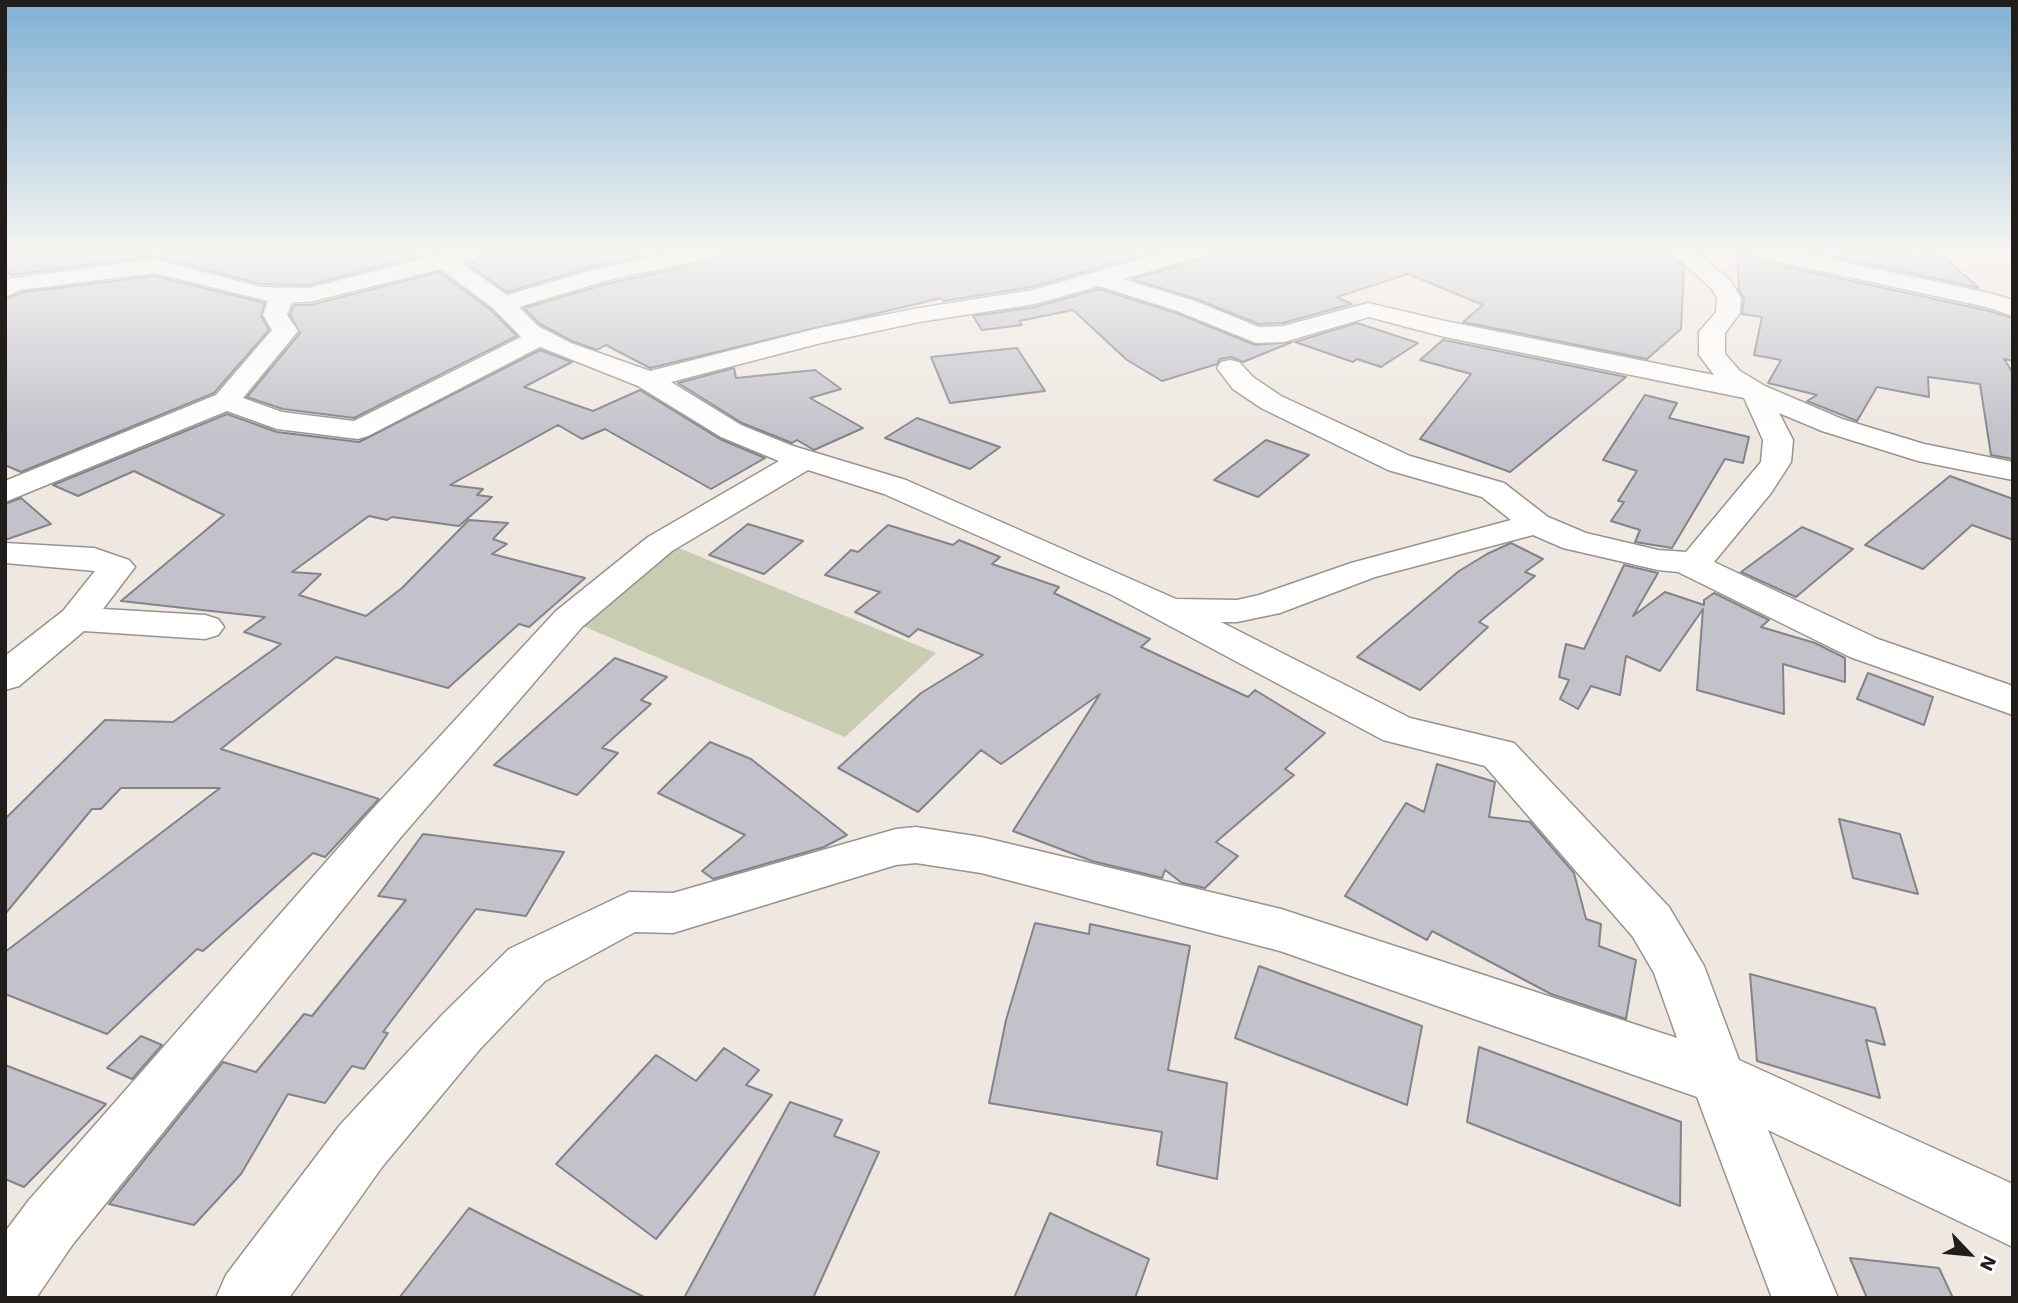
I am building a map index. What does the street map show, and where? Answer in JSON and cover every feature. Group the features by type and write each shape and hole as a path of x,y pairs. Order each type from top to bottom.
{"street":[{"path":"5,492 226,401 285,331 275,315 276,312"},
{"path":"511,312 529,331 540,337 588,360 648,380 731,431 804,459 895,487 1164,607 1398,730 1499,754 1517,770 1651,922 1678,966 1718,1078 1805,1298"},
{"path":"648,380 819,336 940,312"},
{"path":"1200,312 1256,335 1284,334 1362,312"},
{"path":"1375,312 1445,329 1609,360 1755,392"},
{"path":"1728,312 1712,332 1712,355 1730,377 1755,392 1798,412 1918,452 2013,471"},
{"path":"226,401 277,420 358,430 540,337"},
{"path":"1230,368 1243,383 1271,402 1399,463 1493,490 1536,524 1575,541 1691,565 1864,648 2013,701"},
{"path":"1691,565 1738,513 1776,462 1778,440 1755,392"},
{"path":"5,1286 51,1222 376,835 569,619 660,544 804,459"},
{"path":"1164,607 1196,611 1237,611 1268,605 1363,570 1536,524"},
{"path":"5,553 94,558 117,567 76,619 5,677"},
{"path":"1265,660 1251,635 1251,615 1268,605"},
{"path":"76,619 205,627"},
{"path":"249,1298 361,1146 461,1032 527,965 629,912 673,913 896,847 937,847 981,855 1281,930 1718,1078 2013,1216"}],"green space":[{"path":"674,546 936,653 845,737 576,623"}],"building":[{"path":"5,312 262,312 261,316 269,330 214,393 21,472 5,465"},
{"path":"291,312 493,312 517,336 354,418 283,409 247,397 300,333 290,315"},
{"path":"528,312 884,312 650,368 606,345 597,350 572,341 540,324"},
{"path":"1002,312 1064,312 1019,321 1022,325 982,330 973,316"},
{"path":"1075,312 1172,312 1255,345 1292,342 1243,362 1231,357 1220,359 1217,364 1162,381 1127,360"},
{"path":"1228,312 1324,312 1283,323 1259,324"},
{"path":"1475,312 1682,312 1681,329 1647,359 1463,322"},
{"path":"1742,312 1991,312 2013,318 2013,361 2004,359 2013,373 2013,459 1991,455 1980,384 1928,377 1929,397 1877,387 1857,421 1807,401 1817,395 1768,383 1781,360 1754,355 1762,317 1742,314"},
{"path":"1357,323 1418,343 1381,367 1357,359 1353,362 1295,342"},
{"path":"1444,339 1626,377 1510,472 1420,439 1471,374 1420,360"},
{"path":"1017,348 1045,391 950,403 931,357"},
{"path":"540,350 572,362 524,387 593,411 640,390 720,439 765,458 711,489 605,429 582,439 558,425 450,485 483,489 477,495 492,497 459,526 369,516 292,572 321,574 299,595 366,616 402,588 469,520 508,523 493,539 507,544 492,554 585,578 529,627 519,624 448,688 336,657 221,749 379,799 325,857 313,853 203,951 197,949 107,1034 5,994 5,952 220,788 121,788 101,809 92,809 5,914 5,819 105,720 173,722 281,644 244,632 265,617 121,601 224,515 134,471 78,496 53,485 227,414 277,432 359,442"},
{"path":"734,368 736,378 815,370 841,389 810,398 863,428 814,450 797,440 792,443 742,423 678,383"},
{"path":"1645,395 1677,403 1669,418 1749,437 1743,463 1725,459 1672,548 1635,542 1640,530 1611,521 1624,502 1618,501 1637,471 1603,460"},
{"path":"917,418 1000,447 970,469 885,438"},
{"path":"1266,440 1309,455 1258,497 1214,480"},
{"path":"1950,476 2013,499 2013,540 1972,525 1923,569 1865,545"},
{"path":"21,498 51,524 5,540 5,504"},
{"path":"748,524 803,541 764,574 709,555"},
{"path":"888,525 953,545 959,540 1000,557 992,564 1059,587 1054,593 1150,639 1141,647 1248,697 1255,690 1325,733 1285,769 1294,775 1216,842 1238,856 1205,888 1182,883 1165,870 1162,878 1092,861 1013,831 1100,694 1001,764 981,750 918,812 838,768 921,693 983,655 918,629 909,637 855,612 880,592 825,575 851,550 858,552"},
{"path":"1802,527 1853,549 1796,597 1741,572"},
{"path":"1511,543 1543,559 1525,572 1535,576 1479,622 1488,627 1420,690 1357,657 1459,571"},
{"path":"1624,565 1658,573 1633,616 1665,592 1704,605 1704,600 1714,593 1769,620 1761,627 1815,643 1845,658 1845,682 1783,664 1784,714 1697,690 1703,609 1660,671 1626,656 1620,695 1591,686 1578,709 1560,699 1569,680 1559,677 1566,644 1584,649"},
{"path":"615,658 667,677 641,700 651,704 602,748 618,753 577,795 494,765"},
{"path":"1868,673 1933,697 1924,725 1857,699"},
{"path":"710,742 751,759 847,835 824,847 713,879 702,871 745,835 658,793"},
{"path":"1437,764 1495,782 1489,817 1530,822 1574,873 1586,919 1601,924 1599,946 1636,960 1626,1019 1551,994 1432,931 1427,940 1345,896 1406,803 1424,812"},
{"path":"1839,819 1900,834 1918,894 1853,878"},
{"path":"423,834 564,852 526,916 476,909 383,1032 388,1033 364,1069 352,1066 325,1103 288,1094 241,1174 194,1225 109,1204 223,1062 256,1072 304,1014 312,1016 406,900 378,896"},
{"path":"1035,923 1089,934 1090,924 1190,946 1168,1070 1227,1083 1217,1179 1157,1165 1162,1132 989,1103 1006,1020"},
{"path":"1259,966 1422,1026 1407,1105 1235,1038"},
{"path":"1750,974 1875,1008 1885,1045 1866,1040 1880,1098 1757,1061"},
{"path":"141,1036 162,1045 132,1079 107,1068"},
{"path":"1479,1047 1681,1122 1680,1206 1467,1122"},
{"path":"724,1048 759,1070 746,1085 772,1095 656,1239 556,1164 656,1055 696,1081"},
{"path":"5,1065 106,1104 24,1187 5,1179"},
{"path":"790,1102 842,1120 834,1136 879,1152 813,1298 684,1298"},
{"path":"469,1208 646,1298 399,1298"},
{"path":"1050,1213 1149,1259 1135,1298 1014,1298"},
{"path":"1850,1258 1939,1268 1953,1298 1867,1298"}]}
